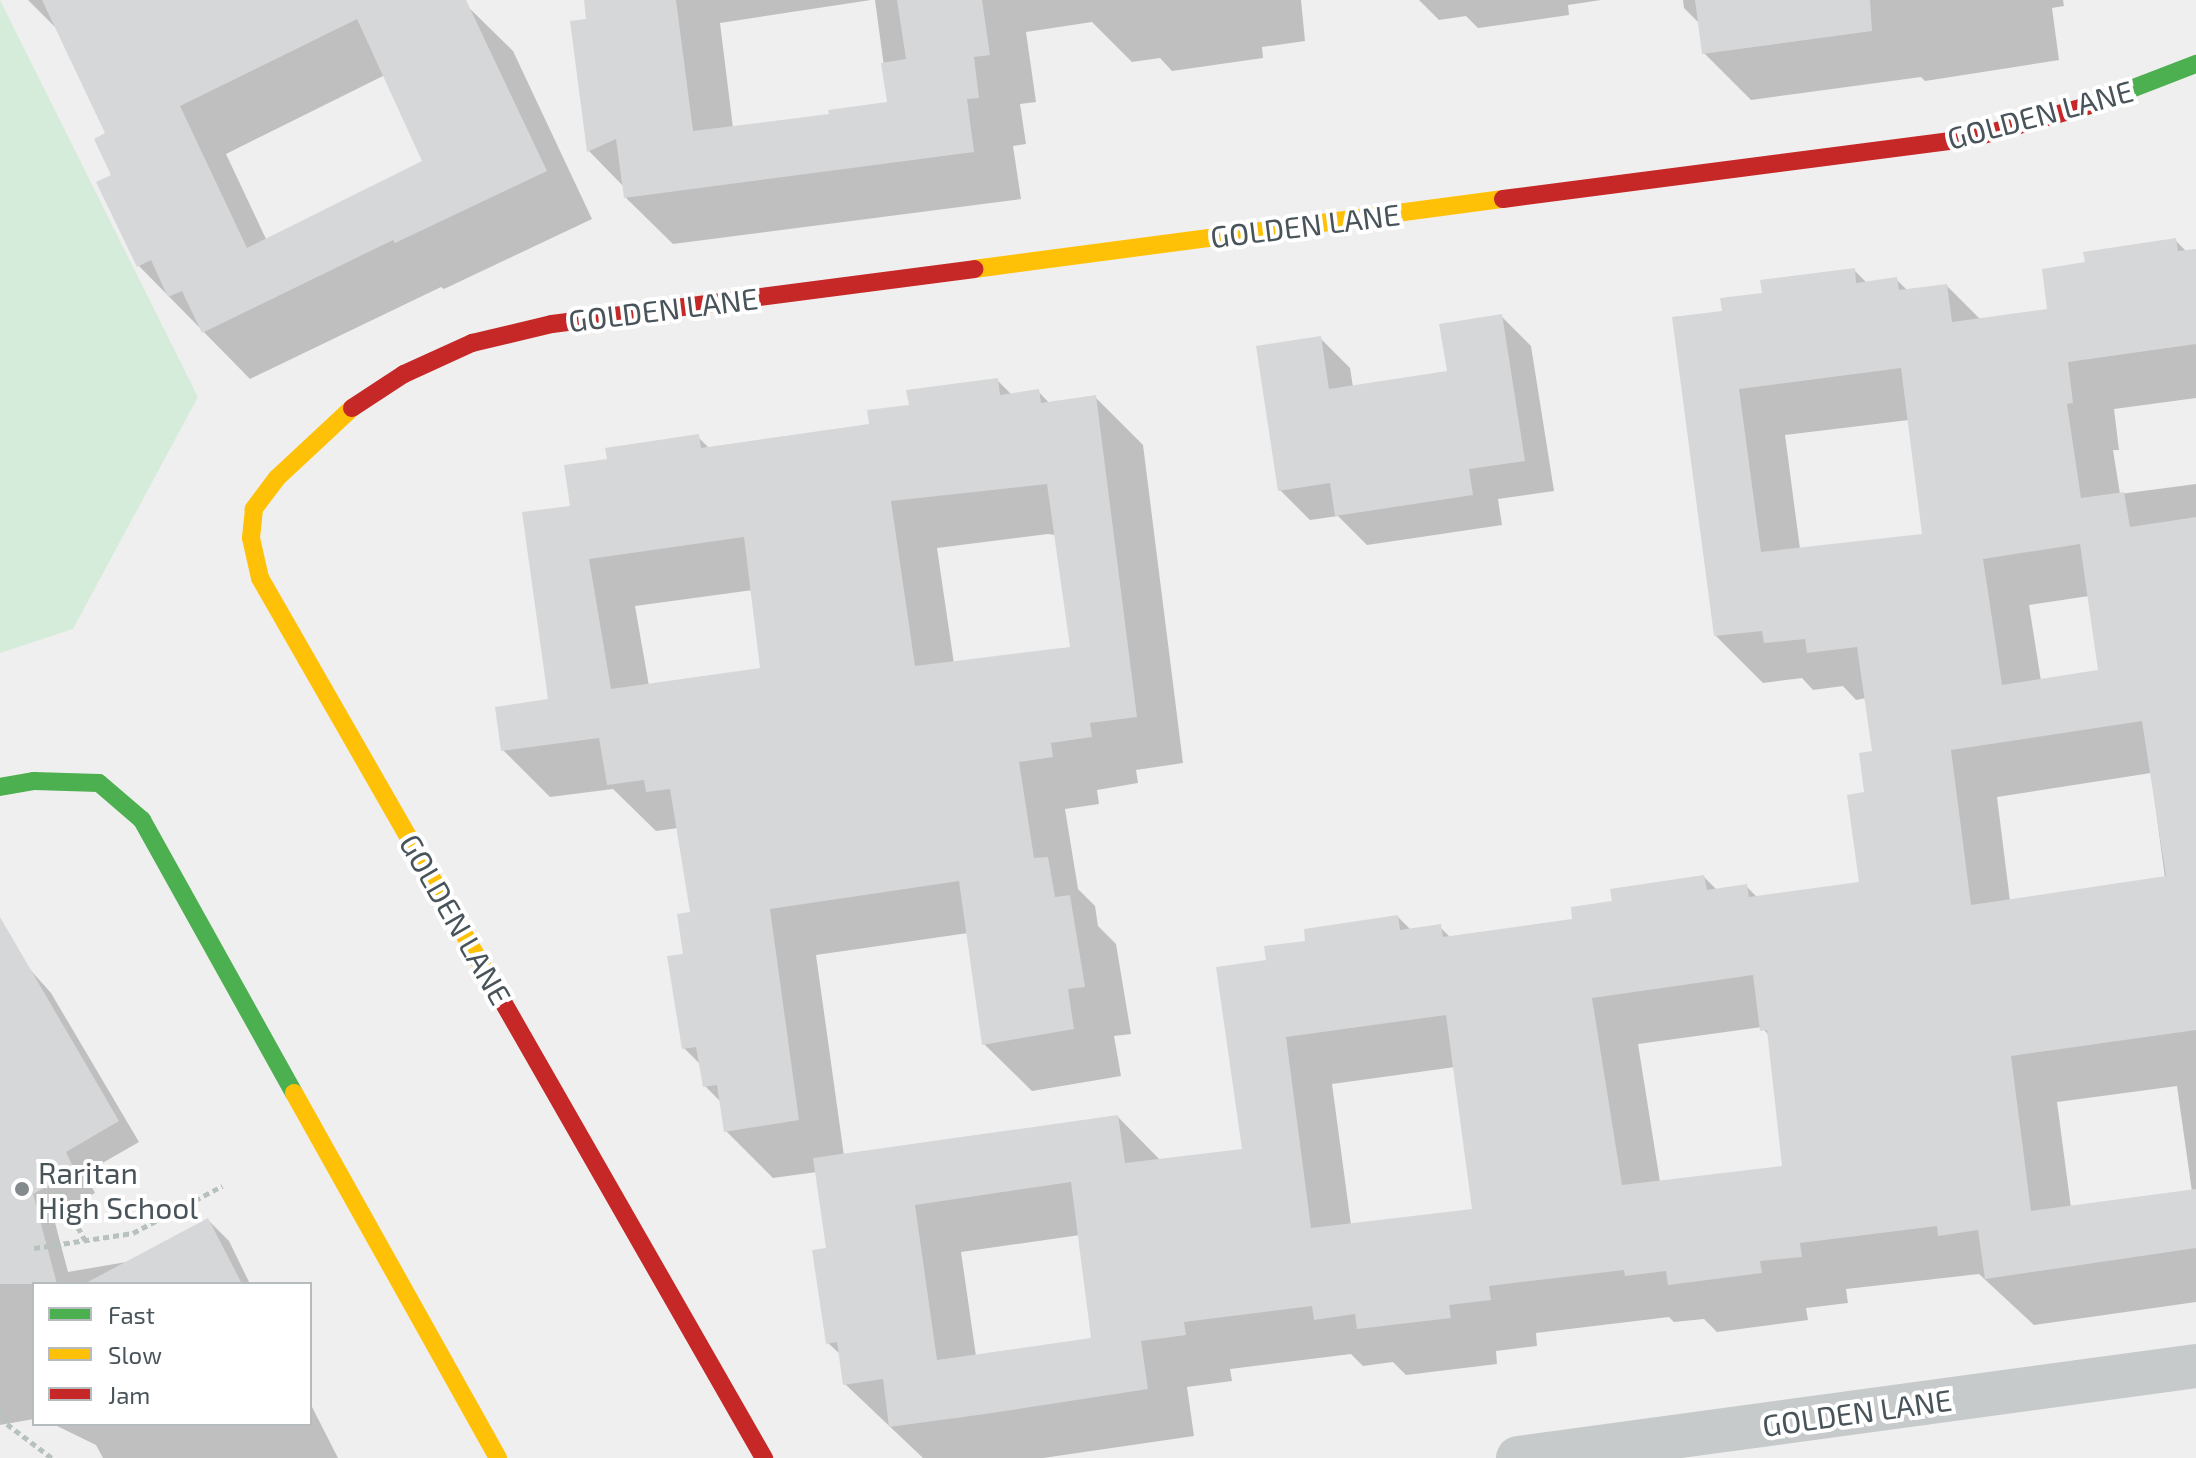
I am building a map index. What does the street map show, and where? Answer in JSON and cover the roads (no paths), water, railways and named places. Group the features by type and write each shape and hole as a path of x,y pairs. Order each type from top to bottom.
{"street":[{"name":"GOLDEN LANE","path":"764,1458 260,578 251,538 254,509 277,478 327,428 360,401 404,374 472,343 552,324 1972,138 2112,99 2196,64"},
{"path":"0,787 34,781 99,783 142,820 498,1458"},
{"name":"GOLDEN LANE","path":"1518,1458 2196,1366"}],"place":[{"name":"Raritan High School","path":"22,1189"}]}
